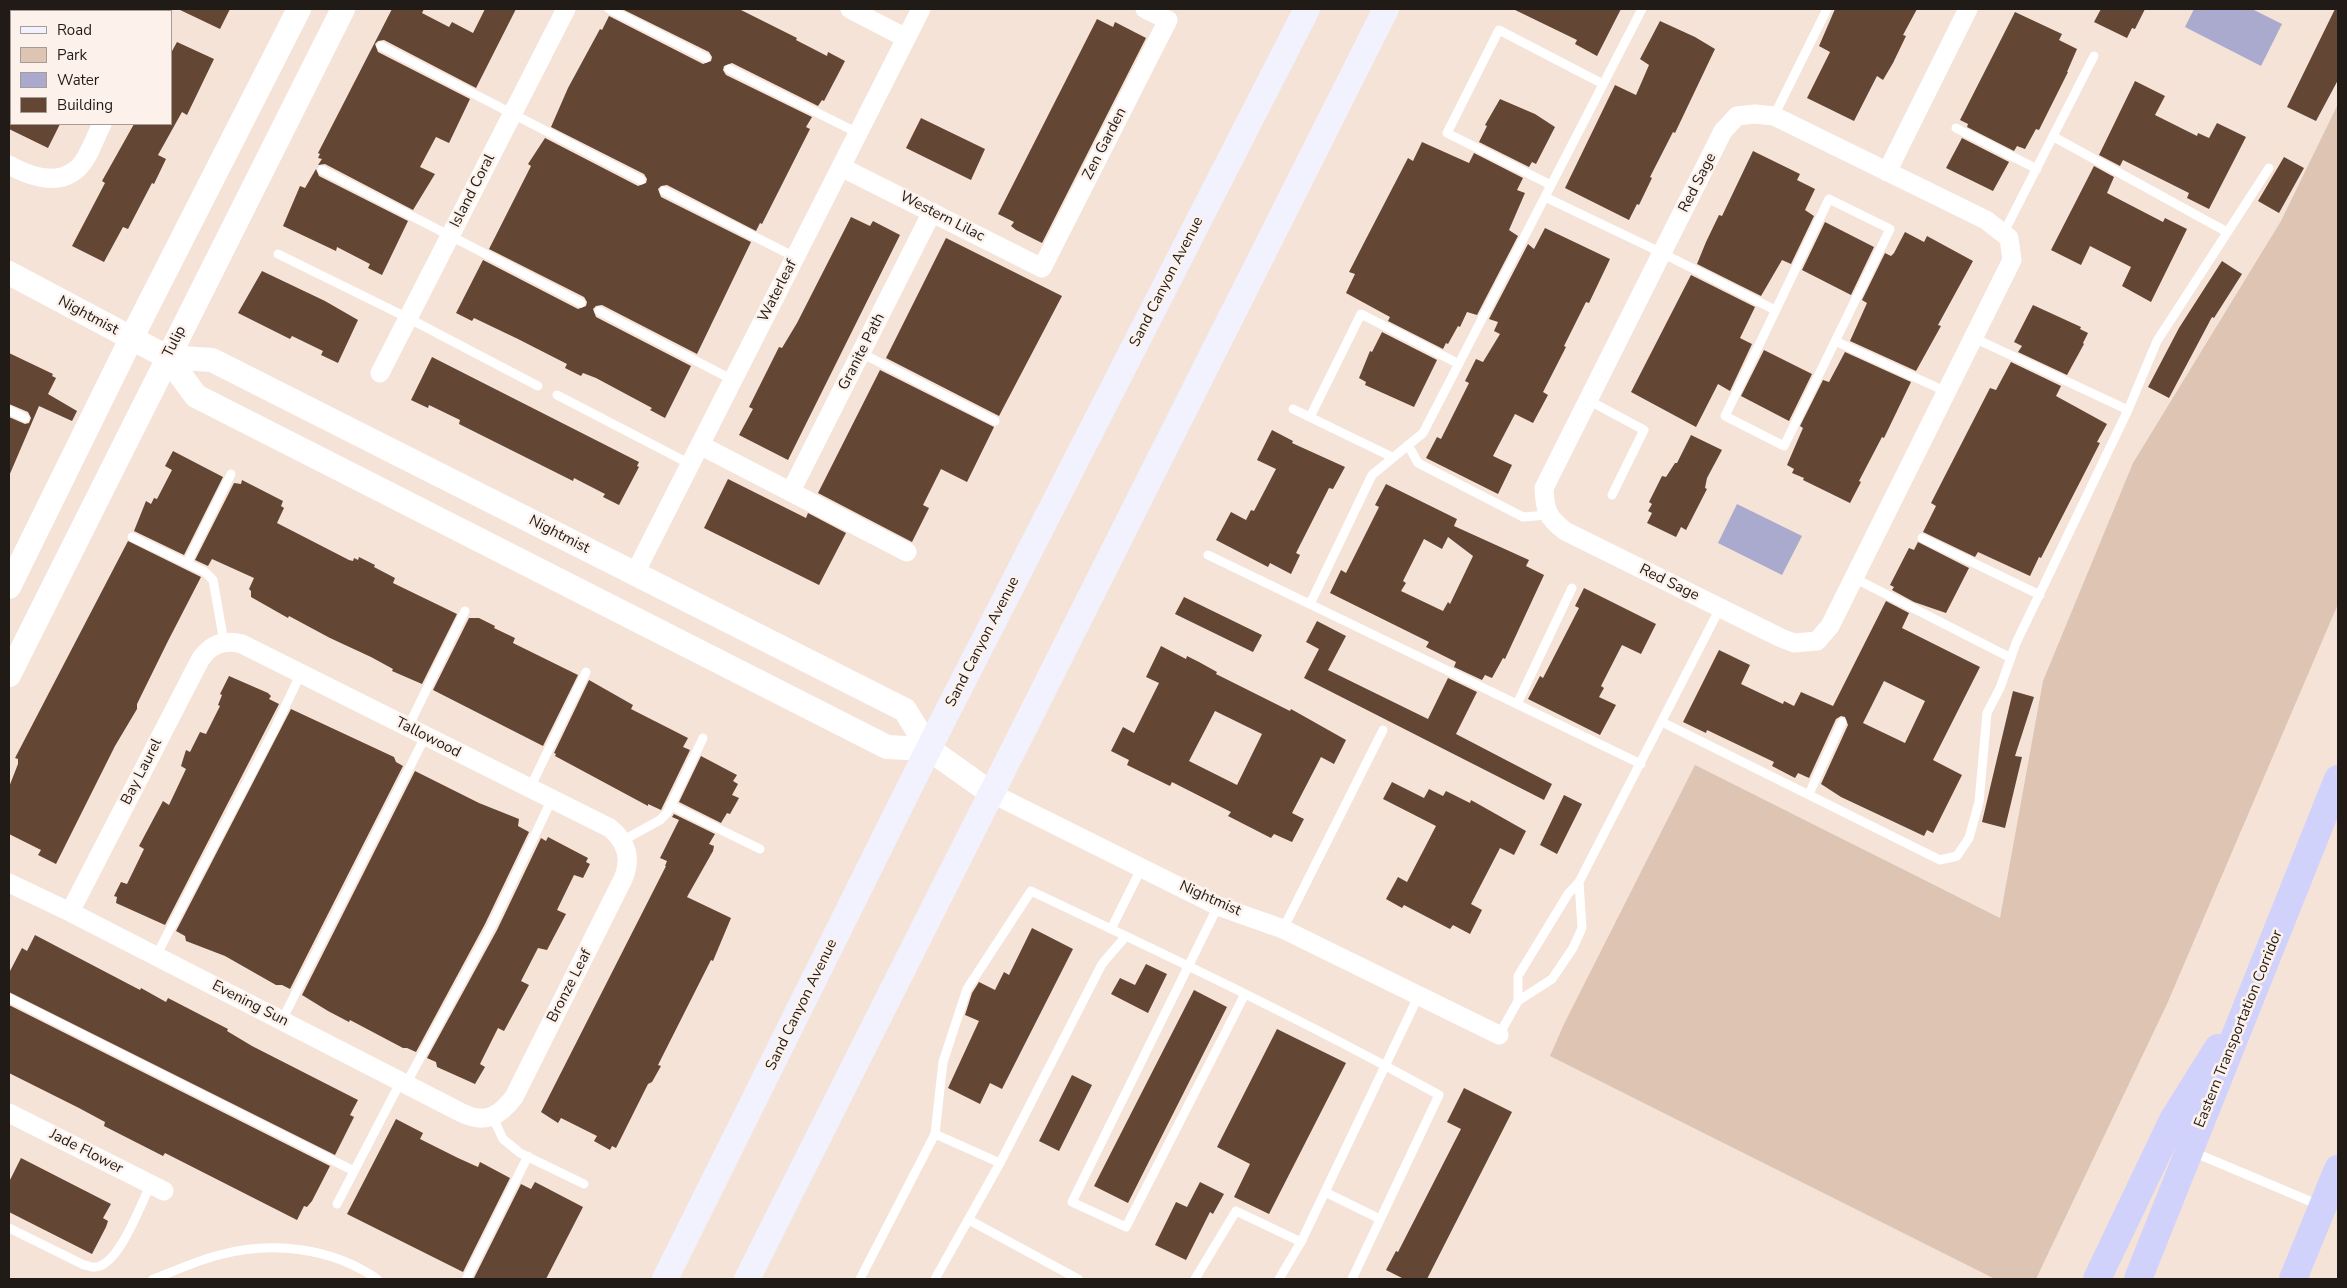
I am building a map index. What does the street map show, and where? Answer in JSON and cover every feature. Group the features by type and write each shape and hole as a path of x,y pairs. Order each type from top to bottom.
{"highway":[{"name":"Eastern Transportation Corridor","path":"2138,1279 2338,779"},
{"path":"2097,1279 2173,1120 2256,988"},
{"path":"2293,1279 2338,1169"}],"main road":[{"name":"Sand Canyon Avenue","path":"666,1279 928,748 1307,9"},
{"path":"747,1279 1386,9"}],"street":[{"path":"9,587 131,339 299,9"},
{"name":"Tulip","path":"9,675 343,9"},
{"name":"Island Coral","path":"380,373 566,9"},
{"path":"850,9 906,38"},
{"name":"Waterleaf","path":"635,573 921,9"},
{"name":"Zen Garden","path":"1042,268 1168,20 1144,9"},
{"path":"1887,172 1968,9"},
{"name":"Red Sage","path":"1755,114 1774,116 1986,220 2009,238 2012,260 1830,626 1818,641 1794,643 1565,531 1550,520 1544,505 1544,488 1723,131 1737,116 1755,114"},
{"path":"9,166 27,175 44,179 62,177 78,168 101,125"},
{"name":"Western Lilac","path":"841,167 1042,268"},
{"name":"Granite Path","path":"791,492 932,212"},
{"name":"Nightmist","path":"9,274 167,358 196,396 887,747 928,748"},
{"name":"Nightmist","path":"167,358 212,360 905,710 928,748 991,793 1218,906 1283,929 1418,997 1463,1016 1499,1036"},
{"path":"700,446 907,552"},
{"name":"Tallowood","path":"224,642 242,644 610,828 623,844"},
{"name":"Bay Laurel","path":"70,912 200,660 210,647 224,642"},
{"name":"Bronze Leaf","path":"493,1118 514,1098 623,879 628,865 623,844"},
{"name":"Evening Sun","path":"9,883 70,912 469,1116 481,1120 493,1118"},
{"name":"Jade Flower","path":"9,1113 157,1187"}],"lane":[{"path":"609,9 706,58"},
{"path":"1310,604 1372,475 1423,433 1642,9"},
{"path":"1774,116 1823,10"},
{"path":"1551,185 1448,133 1499,30 1603,84"},
{"path":"381,46 641,180"},
{"path":"2003,234 2054,138 2094,56"},
{"path":"729,69 858,134"},
{"path":"1956,128 2037,169"},
{"path":"2054,138 2227,232"},
{"path":"1662,722 1940,860 1957,856 1969,838 1979,802 1987,713 2000,688 2011,658 2128,410 2157,341 2269,168"},
{"path":"322,170 581,303"},
{"path":"664,191 795,257"},
{"path":"1545,197 1775,310"},
{"path":"1830,199 1890,229 1835,341 1784,446 1725,416 1830,199"},
{"path":"278,254 408,318 538,386"},
{"path":"599,311 733,380"},
{"path":"1310,417 1361,314 1459,364"},
{"path":"1974,338 2128,410"},
{"path":"1835,341 1947,392"},
{"path":"861,353 995,421"},
{"path":"557,395 690,464"},
{"path":"1588,400 1644,430 1612,495"},
{"path":"1293,409 1392,457"},
{"path":"9,410 25,418"},
{"path":"1408,445 1418,463 1524,517 1548,516"},
{"path":"187,563 231,474"},
{"path":"132,537 205,572 213,580 224,642"},
{"path":"1922,538 2040,595"},
{"path":"1208,555 1641,764"},
{"path":"1854,578 2011,658"},
{"path":"1518,704 1572,588"},
{"path":"1499,1036 1518,1001 1518,976 1568,894 1579,882 1720,608"},
{"path":"408,727 465,611"},
{"path":"530,788 586,672"},
{"path":"156,956 275,728 301,673"},
{"path":"1809,794 1842,722"},
{"path":"1283,929 1383,730"},
{"path":"282,1020 426,737"},
{"path":"623,844 660,820 670,805 703,738"},
{"path":"337,1204 490,927 552,799"},
{"path":"670,805 760,849"},
{"path":"1112,929 1142,868"},
{"path":"1518,1001 1552,979 1573,948 1582,928 1579,882"},
{"path":"860,1279 935,1134 943,1062 967,989 1031,891 1189,966 1385,1065 1439,1095 1352,1279"},
{"path":"1218,906 1072,1202 1126,1228 1245,994"},
{"path":"935,1279 1000,1163 1102,964 1126,936"},
{"path":"1279,1279 1301,1242 1418,997"},
{"path":"9,998 354,1171"},
{"path":"493,1118 503,1138 528,1156 584,1184"},
{"path":"935,1134 1000,1163"},
{"path":"2190,1151 2323,1206"},
{"path":"467,1278 528,1156"},
{"path":"9,1228 84,1264 96,1267 107,1263 118,1251 157,1187"},
{"path":"1325,1192 1380,1219"},
{"path":"1195,1279 1236,1211 1301,1242"},
{"path":"969,1220 1078,1279"},
{"path":"153,1279 217,1256 248,1249 274,1248 306,1250 336,1258 363,1269 377,1279"}],"green space":[{"path":"2338,104 2338,604 2167,1004 2036,1279 1995,1279 1550,1056 1564,1024 1695,765 2000,918 2043,681 2133,463 2281,221"}],"water":[{"path":"2194,9 2252,9 2282,24 2261,66 2185,27"},
{"path":"1737,504 1802,536 1782,575 1718,543"}],"building":[{"path":"178,9 230,9 220,29"},
{"path":"392,9 424,9 422,13 449,27 452,22 473,33 485,9 516,9 476,88 384,40 378,41 375,44 378,52 470,99 449,143 436,137 420,167 435,174 413,210 325,164 318,165 322,159 318,158 320,154 318,153"},
{"path":"622,9 739,9 797,38 796,40 827,56 828,52 845,61 824,101 822,100 818,106 732,63 724,66 723,70 726,75 812,117 806,127 810,129 762,224 760,223 756,231 667,185 661,186 658,189 661,197 751,242 697,354 602,305 596,306 593,309 596,317 691,366 665,418 650,410 652,408 596,378 583,373 581,376 565,368 567,364 518,339 474,318 472,321 456,313 483,260 578,309 586,306 587,302 584,297 489,249 531,166 528,164 545,138 638,186 646,183 647,179 644,174 551,127 568,88 609,16 703,64 711,61 712,57 709,52"},
{"path":"1513,9 1621,9 1597,56 1575,44 1577,40"},
{"path":"1835,9 1917,9 1903,35 1906,36 1893,63 1883,80 1877,76 1854,121 1807,98 1830,52 1819,46"},
{"path":"2101,9 2145,9 2135,29 2132,28 2127,38 2094,22"},
{"path":"2335,9 2338,9 2338,80 2316,121 2287,107"},
{"path":"2015,12 2062,34 2059,40 2077,49 2068,72 2039,130 2036,129 2025,149 2017,146 2014,151 1967,127 1968,124 1960,120"},
{"path":"1097,19 1113,27 1115,22 1146,38 1042,243 1016,230 1011,226 1014,222 998,214"},
{"path":"1660,21 1695,37 1715,49 1675,133 1673,132 1650,177 1652,178 1639,205 1637,204 1629,220 1565,188 1615,85 1636,95 1649,65 1640,59"},
{"path":"177,42 214,59 187,115 182,112 158,155 166,159 154,184 152,183 128,229 123,227 104,262 72,246 105,183 102,181 133,125 172,125 172,51"},
{"path":"2135,81 2165,96 2155,115 2197,136 2198,133 2209,138 2217,123 2246,137 2209,209 2187,198 2189,193 2123,160 2120,166 2099,155"},
{"path":"1500,99 1535,114 1555,127 1536,164 1532,162 1529,167 1479,142 1487,126 1485,125"},
{"path":"921,118 985,149 971,180 906,148"},
{"path":"9,124 60,125 48,148 9,129"},
{"path":"1962,138 2009,162 1993,191 1946,168"},
{"path":"1422,142 1469,163 1474,153 1523,178 1517,190 1525,193 1509,230 1518,236 1477,315 1467,312 1460,327 1458,326 1443,349 1388,321 1390,317 1346,293 1355,274 1349,272 1408,158 1413,161"},
{"path":"1753,151 1800,174 1797,180 1815,189 1805,210 1814,216 1791,264 1782,260 1761,296 1697,264 1719,215 1722,216"},
{"path":"2284,157 2304,168 2279,213 2258,201"},
{"path":"2094,166 2114,177 2107,193 2163,222 2165,218 2187,229 2151,302 2122,286 2131,267 2090,246 2081,265 2051,250"},
{"path":"316,169 319,176 408,221 382,275 368,268 370,264 337,247 336,251 283,226 300,186 305,188"},
{"path":"851,217 870,226 873,221 900,235 788,460 739,435 753,409 749,407 779,347 782,348 797,323"},
{"path":"1825,222 1874,247 1851,295 1802,270"},
{"path":"1545,228 1610,259 1589,303 1586,302 1564,346 1566,347 1543,392 1548,395 1533,423 1515,414 1493,456 1512,465 1498,494 1426,458 1437,437 1441,439 1469,383 1465,381 1476,359 1483,362 1500,334 1494,331 1498,322 1489,319 1528,244 1534,249"},
{"path":"1905,232 1924,242 1927,236 1973,261 1938,325 1941,326 1916,371 1850,341 1867,303 1862,300 1885,253 1891,256 1894,253"},
{"path":"946,238 1062,296 999,416 886,358"},
{"path":"2222,261 2242,274 2214,318 2212,317 2169,398 2148,387 2179,328"},
{"path":"262,271 325,301 358,320 338,363 321,355 323,351 292,336 290,339 238,313"},
{"path":"1691,275 1755,307 1740,338 1752,344 1730,391 1718,384 1696,427 1631,392"},
{"path":"2033,305 2081,327 2080,329 2088,333 2067,375 2018,352 2022,346 2014,342"},
{"path":"1382,332 1437,360 1414,407 1365,385 1366,382 1359,378 1370,351 1372,352"},
{"path":"1764,350 1812,374 1789,421 1741,396"},
{"path":"1845,352 1911,382 1884,438 1882,437 1859,481 1861,482 1850,503 1803,480 1804,478 1792,473 1794,469 1787,465 1803,428 1800,426 1823,380 1829,382"},
{"path":"9,353 53,374 52,376 56,378 48,394 77,411 72,421 39,406 9,476 9,417 25,424 29,423 31,418 28,412 9,404"},
{"path":"432,357 639,462 637,466 639,467 619,505 603,497 605,494 574,478 573,481 459,424 460,420 429,405 428,408 411,400"},
{"path":"2011,362 2061,386 2056,396 2107,424 2097,442 2100,443 2030,576 1978,552 1975,557 1923,532 1936,506 1931,503 1990,388 1996,390"},
{"path":"880,370 994,427 967,482 941,469 923,505 929,508 912,542 818,493"},
{"path":"1272,430 1293,441 1292,443 1345,467 1333,489 1329,488 1296,553 1300,555 1291,574 1270,563 1268,567 1216,540 1231,512 1246,520 1251,510 1254,511 1276,469 1257,460"},
{"path":"1691,435 1722,450 1707,478 1705,488 1707,489 1686,530 1681,527 1676,537 1647,523 1652,513 1648,511 1652,504 1649,502 1662,476 1666,477 1675,463 1677,463"},
{"path":"173,451 223,477 184,555 134,531 146,501 151,504 154,498 157,499 172,470 165,466"},
{"path":"728,479 806,518 808,513 846,533 819,585 704,528"},
{"path":"242,480 283,501 281,506 284,508 277,523 349,560 353,561 354,558 358,560 359,557 375,565 374,567 395,578 393,583 457,614 422,684 392,671 393,669 371,657 289,616 288,618 251,597 249,589 254,578 212,559 208,566 195,560 234,483 241,484"},
{"path":"1386,484 1457,519 1454,526 1529,560 1526,566 1544,575 1505,659 1503,658 1492,678 1485,675 1482,680 1454,667 1456,662 1426,647 1429,642 1330,593 1341,570 1346,573 1379,507 1375,505","holes":["1448,537 1473,556 1450,604 1448,602 1443,611 1401,591 1406,583 1403,581 1424,539 1442,549"]},
{"path":"128,541 201,577 137,704 137,709 115,746 56,864 38,855 41,850 9,834 9,787 18,764 18,759 15,758"},
{"path":"1918,542 1969,568 1946,613 1914,602 1892,590 1894,587 1890,585 1909,548 1914,550"},
{"path":"1584,588 1656,624 1641,654 1622,645 1601,686 1604,688 1599,697 1616,705 1600,735 1528,699 1540,676 1543,678 1579,608 1575,606"},
{"path":"1184,597 1262,635 1253,652 1175,614"},
{"path":"1886,601 1909,613 1902,628 1980,667 1933,760 1962,775 1933,833 1927,830 1924,836 1841,797 1821,784 1848,725 1845,717 1841,716 1836,719 1809,778 1798,773 1795,778 1772,766 1774,762 1707,730 1706,733 1683,722 1719,650 1750,665 1741,684 1783,704 1784,701 1794,706 1801,692 1833,706","holes":["1884,681 1925,701 1905,743 1863,723"]},
{"path":"469,618 479,618 495,626 494,628 515,638 513,643 578,675 543,746 433,690"},
{"path":"1317,621 1346,636 1328,670 1428,719 1448,678 1477,692 1456,734 1552,784 1544,800 1304,678 1319,649 1306,642"},
{"path":"1161,646 1186,659 1187,656 1199,662 1217,672 1216,674 1290,711 1291,709 1346,740 1334,764 1321,757 1292,813 1304,819 1292,842 1274,834 1271,838 1228,816 1231,812 1172,782 1170,786 1127,765 1129,760 1111,751 1123,727 1134,733 1159,683 1146,677","holes":["1215,711 1262,734 1237,785 1189,761"]},
{"path":"229,676 268,693 271,696 269,699 279,704 165,925 116,903 117,897 114,896 121,882 127,884 144,849 139,846 163,801 169,805 186,769 181,766 186,750 190,752 200,732 206,734 220,706 218,705 222,695 220,694"},
{"path":"589,680 633,705 631,709 688,738 683,747 690,750 661,810 648,804 648,806 555,756 556,754 554,753"},
{"path":"2013,691 2034,697 2015,756 2022,757 2005,828 1982,822"},
{"path":"291,709 394,757 396,762 403,766 290,989 282,985 276,985 225,956 186,941 185,936 176,931"},
{"path":"701,756 737,775 733,781 738,784 732,795 739,798 730,814 727,813 721,823 679,802"},
{"path":"415,771 479,803 519,819 518,826 529,832 485,924 416,1052 403,1048 350,1020 349,1022 302,995"},
{"path":"1392,782 1424,798 1429,789 1443,796 1446,791 1470,803 1471,800 1526,831 1514,855 1500,848 1471,904 1482,910 1470,934 1453,925 1450,929 1404,905 1402,908 1386,899 1398,877 1407,882 1436,826 1383,799"},
{"path":"1564,795 1582,804 1557,854 1540,845"},
{"path":"674,814 715,834 709,844 714,846 713,851 687,897 731,918 713,961 711,960 658,1065 661,1066 652,1082 648,1084 616,1148 612,1146 610,1150 594,1141 597,1136 561,1118 558,1123 541,1112 666,866 667,861 660,858 679,820 672,817"},
{"path":"548,837 588,858 586,862 590,864 583,878 574,875 557,910 566,914 547,950 538,948 521,981 529,985 504,1031 498,1028 480,1064 485,1067 475,1084 437,1067 436,1062 427,1058 497,930 541,838 546,841"},
{"path":"1032,928 1073,949 1002,1089 990,1083 980,1104 948,1088 979,1021 965,1015 972,993 979,982 995,990 1004,972 1009,975"},
{"path":"35,935 140,990 141,988 166,1002 168,998 228,1029 227,1031 252,1046 358,1100 350,1115 354,1117 335,1155 9,992 9,973 22,948 27,951"},
{"path":"1146,964 1167,974 1148,1013 1111,994 1120,978 1135,985"},
{"path":"1194,990 1227,1007 1128,1203 1094,1186"},
{"path":"9,1005 330,1166 312,1201 307,1207 304,1206 297,1220 165,1153 163,1156 104,1126 105,1122 9,1073"},
{"path":"1277,1029 1346,1063 1269,1214 1234,1197 1250,1164 1217,1147"},
{"path":"1072,1075 1092,1085 1059,1151 1039,1141"},
{"path":"1464,1088 1512,1112 1427,1279 1404,1279 1386,1270 1396,1251 1398,1252 1461,1129 1447,1122"},
{"path":"396,1119 423,1133 420,1139 478,1167 480,1162 510,1178 463,1272 347,1214"},
{"path":"21,1158 111,1204 103,1218 108,1221 106,1227 92,1254 9,1212 9,1182"},
{"path":"535,1182 583,1207 546,1279 474,1278 521,1184 531,1189"},
{"path":"1200,1182 1224,1194 1213,1214 1210,1212 1186,1260 1155,1245 1176,1202 1187,1207"}]}
